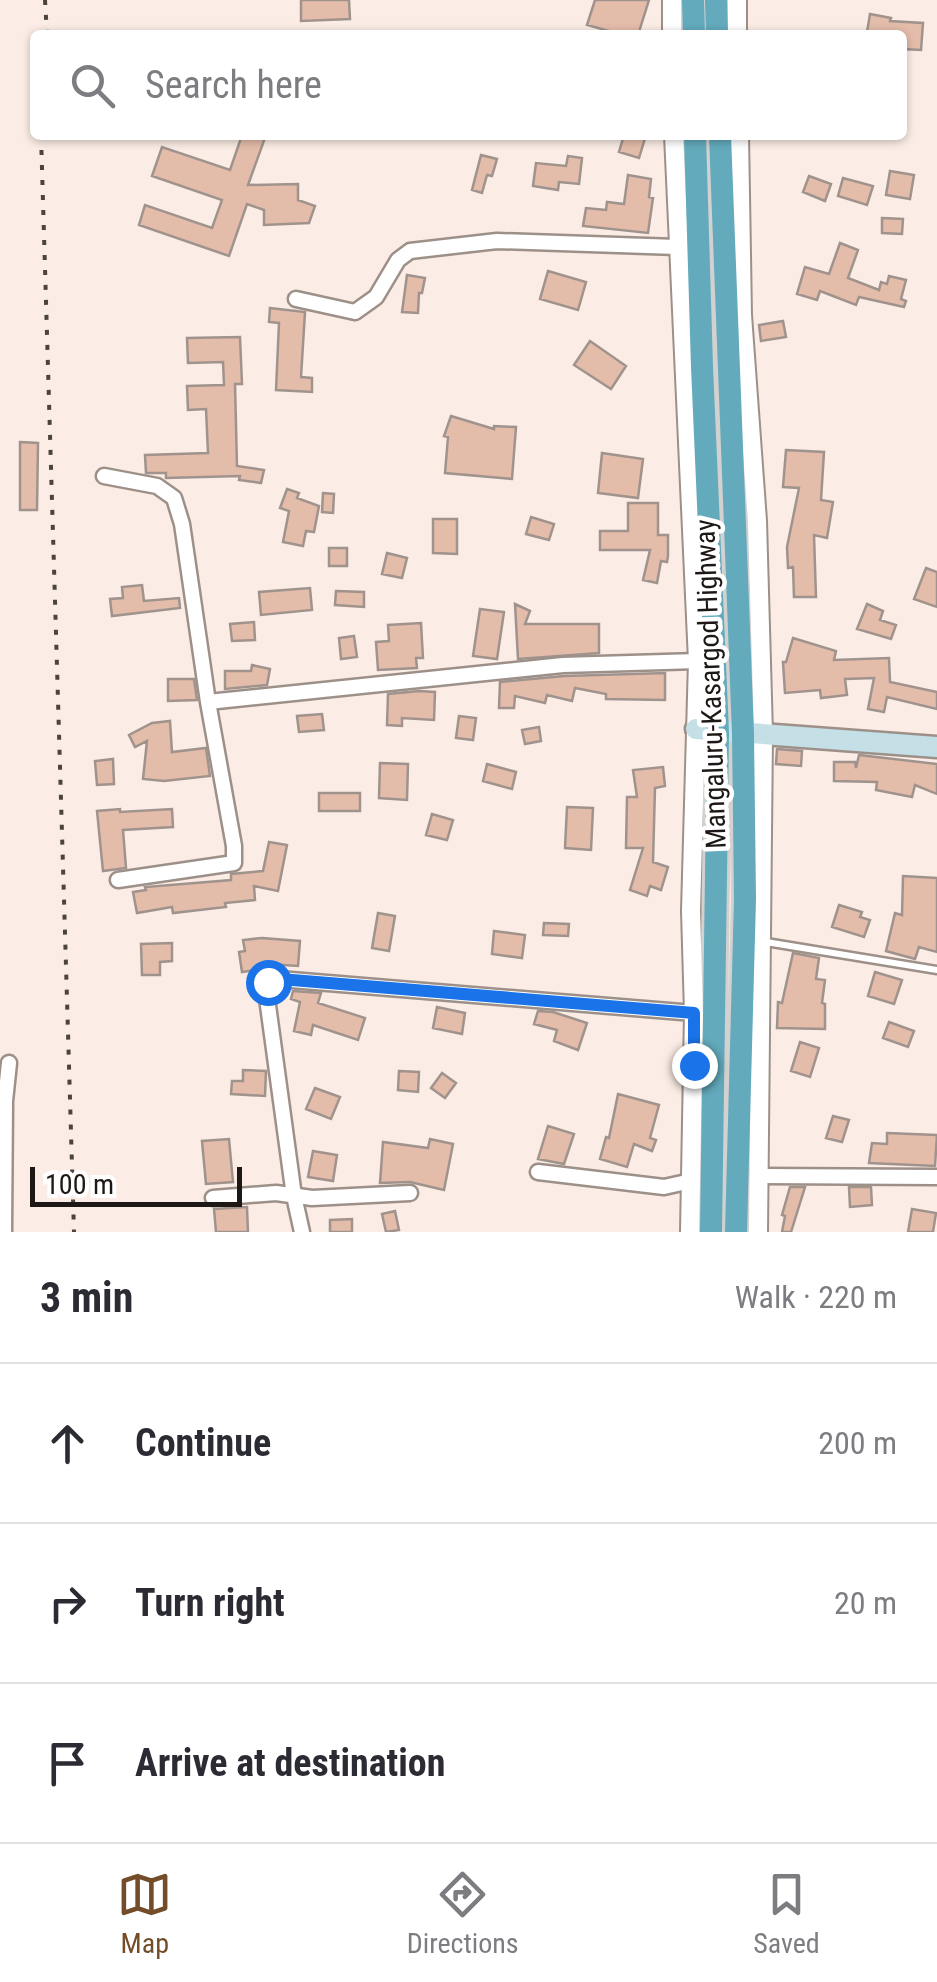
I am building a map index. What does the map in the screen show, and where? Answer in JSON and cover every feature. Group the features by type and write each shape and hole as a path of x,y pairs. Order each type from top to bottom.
{"highway":[{"path":"693,0 694,30"},
{"path":"716,0 717,30"},
{"name":"Mangaluru-Kasargod Highway","path":"695,140 707,731 710,1232"},
{"name":"Mangaluru-Kasargod Highway","path":"720,140 753,734 736,1232"}],"main road":[{"path":"707,731 937,747"}],"street":[{"path":"672,0 672,30"},
{"path":"737,0 738,30"},
{"path":"674,140 698,661 707,731 691,911 694,1013 690,1232"},
{"path":"739,140 742,315 756,504 753,734 761,941 758,1232"},
{"path":"296,300 355,312 376,297 398,260 410,251 497,240 677,247"},
{"path":"104,476 157,486 174,498 182,524 234,846 234,863 118,880"},
{"path":"208,702 563,665 698,661"},
{"path":"302,1232 294,1196 268,982 280,979 694,1013"},
{"path":"4,1232 9,1063"},
{"path":"538,1172 664,1188 691,1181"},
{"path":"758,1176 937,1177"},
{"path":"213,1198 276,1193 312,1198 410,1192"}],"lane":[{"path":"761,941 937,970"}],"building":[{"path":"301,0 349,0 350,19 301,21"},
{"path":"595,0 649,0 640,30 605,30 587,25"},
{"path":"870,14 891,18 890,21 923,23 921,50 907,49 907,30 867,30"},
{"path":"240,140 264,140 248,185 298,184 298,200 315,206 309,223 264,225 264,210 247,204 229,256 139,225 145,205 212,228 222,200 152,176 162,147 230,170"},
{"path":"623,140 644,140 639,158 619,152"},
{"path":"481,155 497,159 482,193 472,190"},
{"path":"568,156 582,158 579,184 559,182 558,190 533,186 536,163 566,166"},
{"path":"890,171 914,175 910,199 886,195"},
{"path":"628,175 651,179 649,197 653,198 648,233 583,226 586,208 606,210 607,202 624,204"},
{"path":"809,176 831,184 825,201 803,192"},
{"path":"843,178 873,186 867,205 838,196"},
{"path":"882,218 903,219 902,234 882,233"},
{"path":"840,243 858,250 848,278 879,290 881,282 887,284 889,276 906,280 901,299 906,301 904,307 859,297 856,305 820,291 817,300 797,294 805,267 829,274"},
{"path":"548,271 586,282 578,310 540,299"},
{"path":"407,275 425,278 418,313 402,312"},
{"path":"270,308 305,312 301,377 312,378 312,392 276,390 279,323 269,322"},
{"path":"783,321 786,337 761,341 759,325"},
{"path":"240,337 242,384 235,384 237,466 264,470 261,483 239,480 240,476 166,478 166,473 146,473 145,455 208,453 206,409 188,410 187,386 224,385 223,362 188,363 187,338"},
{"path":"590,341 626,366 611,389 574,365"},
{"path":"451,416 494,429 516,427 512,479 445,473 448,437 444,436"},
{"path":"20,442 38,443 37,510 20,510"},
{"path":"786,450 824,452 821,500 833,502 827,538 814,535 816,597 794,597 793,567 788,568 787,547 799,488 783,487"},
{"path":"602,453 643,459 638,498 598,493"},
{"path":"287,489 299,493 297,498 319,506 314,532 306,531 303,546 283,542 289,511 280,508"},
{"path":"323,493 334,494 333,513 322,512"},
{"path":"628,503 658,503 658,535 668,535 668,556 667,562 661,561 657,583 643,580 650,550 600,550 600,531 628,531"},
{"path":"531,517 554,524 549,540 526,534"},
{"path":"433,519 457,519 457,554 433,553"},
{"path":"329,548 347,548 347,566 329,566"},
{"path":"387,553 407,558 402,578 382,574"},
{"path":"926,568 937,572 937,607 914,599"},
{"path":"142,585 144,601 179,598 180,608 112,616 110,599 123,598 122,587"},
{"path":"310,588 312,610 261,615 259,592"},
{"path":"336,591 364,592 364,607 335,605"},
{"path":"515,604 530,611 525,624 599,624 599,653 518,659"},
{"path":"867,604 883,611 880,620 896,625 891,639 857,629"},
{"path":"480,609 504,612 497,659 473,656"},
{"path":"254,622 255,640 232,641 230,624"},
{"path":"421,623 423,658 416,658 417,668 378,670 376,642 389,641 388,625"},
{"path":"354,636 357,657 341,659 339,638"},
{"path":"793,638 836,651 834,660 889,658 890,682 937,692 937,709 887,697 884,712 868,709 874,678 845,679 847,695 821,698 820,690 785,693 783,662"},
{"path":"252,665 270,669 267,685 225,689 225,671 251,671"},
{"path":"665,673 665,700 606,699 606,694 575,688 572,701 547,695 545,703 515,696 514,708 499,708 500,682"},
{"path":"168,679 194,679 197,700 168,701"},
{"path":"435,692 434,720 402,718 402,726 387,725 388,694"},
{"path":"322,714 324,730 299,732 297,716"},
{"path":"459,716 476,718 473,740 456,738"},
{"path":"170,721 172,752 206,748 210,776 143,779 147,741 135,747 129,735 152,723"},
{"path":"539,727 541,741 525,744 522,730"},
{"path":"777,749 802,751 801,766 776,764"},
{"path":"859,755 937,764 937,794 915,785 912,797 876,790 877,782 834,781 834,762 855,762 856,768"},
{"path":"113,759 114,784 97,785 95,761"},
{"path":"380,763 408,764 407,800 379,798"},
{"path":"487,764 516,772 512,789 483,781"},
{"path":"663,767 665,786 655,788 653,862 668,867 661,890 650,886 647,896 630,890 643,848 626,848 627,797 637,797 633,770"},
{"path":"319,793 360,793 360,811 319,811"},
{"path":"567,807 593,808 591,850 565,848"},
{"path":"172,809 173,827 123,830 126,868 103,871 97,811"},
{"path":"432,814 453,820 447,840 426,835"},
{"path":"269,842 287,845 278,891 254,886 255,900 225,903 226,907 173,913 172,907 137,913 133,892 146,890 145,887 231,880 231,874 263,871"},
{"path":"903,876 937,878 937,952 919,947 915,959 886,951 895,913 902,915"},
{"path":"839,905 862,912 860,917 870,920 864,937 832,927"},
{"path":"378,913 395,916 389,951 372,948"},
{"path":"544,923 569,924 568,936 543,935"},
{"path":"494,931 525,935 522,958 492,954"},
{"path":"243,940 300,941 298,966 268,964 269,968 242,972 239,952 245,951"},
{"path":"172,943 172,961 160,962 160,975 142,975 141,944"},
{"path":"793,953 819,958 816,979 825,980 825,1029 777,1028 778,1002 782,1003"},
{"path":"875,972 902,980 894,1004 868,996"},
{"path":"293,991 321,993 318,1003 365,1018 358,1040 313,1025 311,1035 294,1031 300,1002 291,999"},
{"path":"437,1007 465,1013 462,1034 433,1028"},
{"path":"538,1011 587,1023 578,1050 554,1041 557,1030 534,1024"},
{"path":"889,1022 914,1031 908,1047 883,1038"},
{"path":"800,1042 819,1048 810,1077 791,1071"},
{"path":"243,1070 266,1071 265,1096 231,1094 232,1081 243,1081"},
{"path":"399,1071 419,1072 418,1092 398,1090"},
{"path":"442,1073 456,1083 445,1098 431,1088"},
{"path":"315,1088 340,1097 331,1119 306,1109"},
{"path":"618,1094 659,1105 650,1138 656,1140 652,1151 634,1144 627,1167 600,1159 606,1137 609,1138"},
{"path":"833,1116 849,1120 842,1142 826,1138"},
{"path":"548,1126 574,1134 564,1164 538,1159"},
{"path":"887,1133 937,1135 935,1166 869,1163 872,1143 887,1144"},
{"path":"229,1139 233,1182 206,1184 202,1141"},
{"path":"430,1139 453,1144 444,1190 410,1182 380,1183 383,1142 428,1148"},
{"path":"313,1151 337,1155 333,1181 308,1177"},
{"path":"790,1187 805,1187 791,1232 782,1232 782,1215"},
{"path":"849,1187 871,1187 872,1205 850,1207"},
{"path":"247,1207 248,1232 216,1232 214,1209"},
{"path":"912,1209 936,1213 933,1232 908,1232"},
{"path":"395,1211 399,1230 386,1232 382,1214"},
{"path":"352,1219 352,1232 330,1232 330,1220"}],"railway":[{"path":"45,0 47,30"},
{"path":"41,140 74,1232"}],"route":[{"path":"268,982 280,979 694,1013 694,1065"}]}
